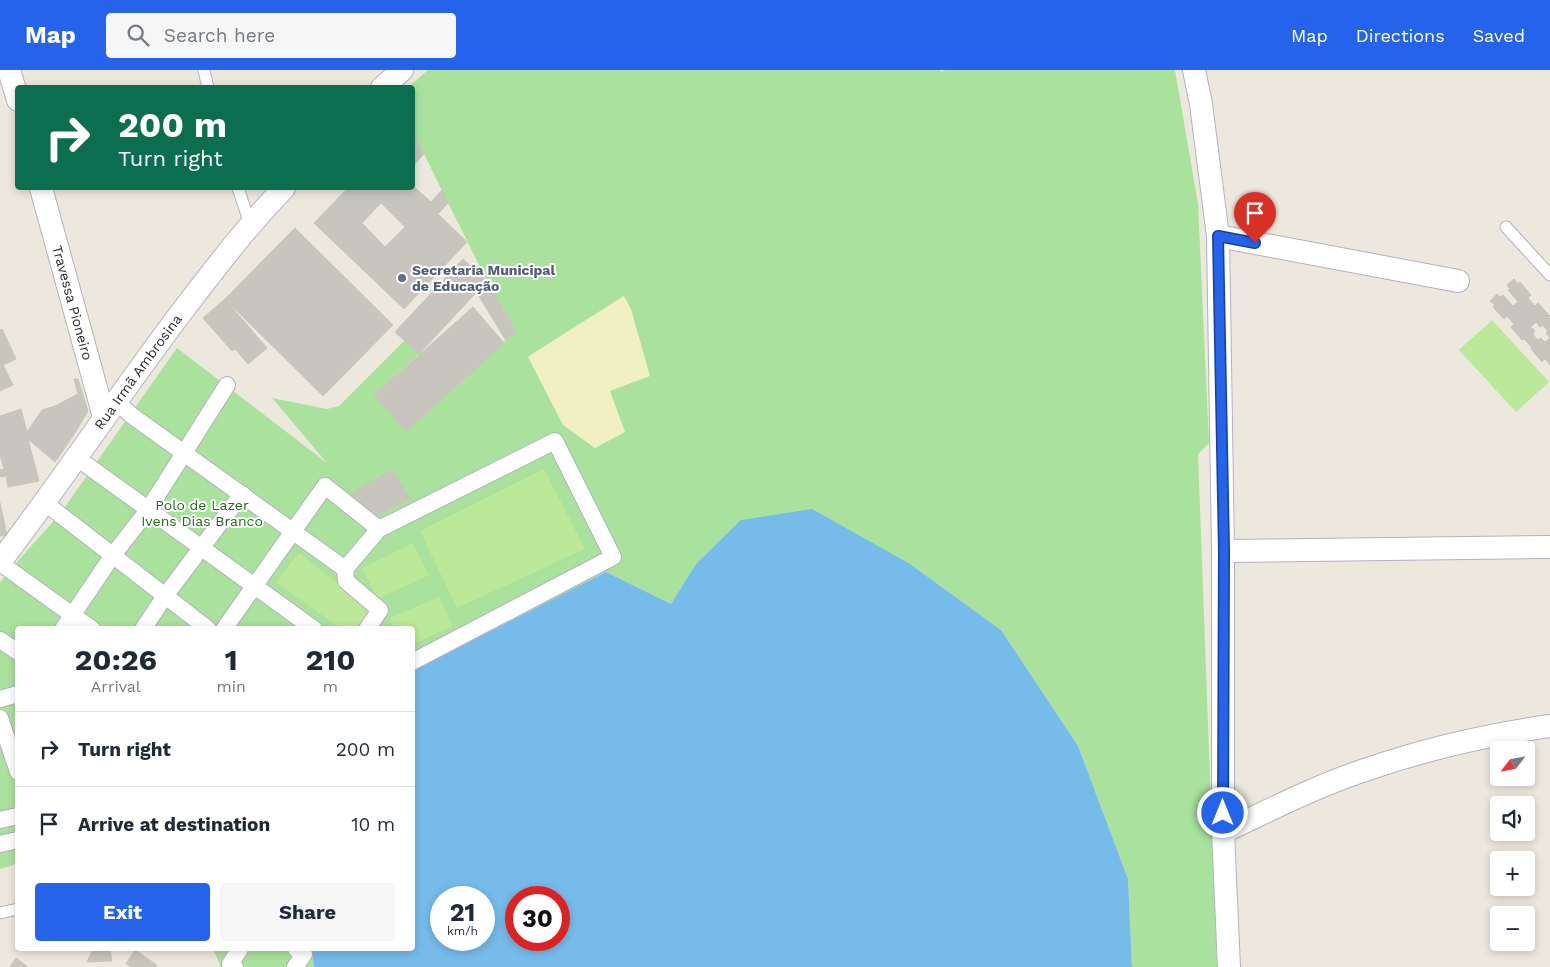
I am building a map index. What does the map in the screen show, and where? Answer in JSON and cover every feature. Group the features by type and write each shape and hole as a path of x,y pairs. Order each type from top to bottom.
{"street":[{"path":"9,70 15,90"},
{"path":"385,85 402,70"},
{"path":"1194,70 1201,104 1218,236 1224,551 1223,832 1229,967"},
{"name":"Travessa Pioneiro","path":"42,190 110,410"},
{"name":"Rua Irmã Ambrosina","path":"0,563 45,503 163,336 250,224 282,190"},
{"path":"1218,236 1458,281"},
{"path":"65,626 113,555 148,510 227,385"},
{"path":"110,410 131,415 345,569"},
{"path":"369,626 380,610 346,582 345,569 379,529 555,441 613,557 415,660"},
{"path":"77,458 308,626"},
{"path":"226,626 324,486 379,529"},
{"path":"145,626 242,494"},
{"path":"45,503 204,626"},
{"path":"1224,551 1550,547"},
{"path":"0,563 88,626"},
{"path":"0,640 15,652"},
{"path":"0,700 15,695"},
{"path":"1,722 15,763"},
{"path":"1223,832 1309,792 1361,771 1433,750 1550,726"},
{"path":"0,820 15,817"},
{"path":"0,844 15,841"},
{"path":"235,967 230,964 239,951"},
{"path":"295,967 304,954 299,951"}],"lane":[{"path":"204,70 207,85"},
{"path":"239,190 250,224"},
{"path":"1506,227 1550,275"},
{"path":"0,913 15,910"}],"green space":[{"name":"Polo de Lazer Ivens Dias Branco","path":"428,70 940,70 942,72 945,70 1175,70 1198,204 1209,443 1198,454 1217,967 1132,967 1128,879 1078,746 1001,630 910,564 696,564 671,604 606,572 415,670 415,626 15,626 15,865 0,869 0,583 60,514 177,348 327,463 272,398 327,409 339,406 405,340 419,354 374,395 406,430 504,343 505,339 516,332 487,281 415,136 415,85 410,85","holes":["624,296 610,391 529,356"]},
{"path":"1492,320 1549,382 1516,412 1459,350"},
{"path":"544,469 585,549 457,608 420,531"},
{"path":"413,543 429,575 378,599 362,568"},
{"path":"299,553 374,612 363,626 337,626 276,582"},
{"path":"439,597 453,626 415,643 415,626 393,626 389,618"},
{"path":"214,951 312,951 314,967 221,967"}],"sand":[{"path":"624,296 631,309 650,376 610,391 625,432 595,448 563,425 528,357"}],"water":[{"path":"812,509 910,564 1001,630 1078,746 1128,879 1132,967 314,967 312,951 415,951 415,670 606,572 671,604 696,564 741,520"}],"building":[{"path":"415,138 424,154 415,164"},
{"name":"Secretaria Municipal de Educação","path":"415,188 431,202 442,190 448,203 438,214 467,242 404,309 314,223 346,190 415,190","holes":["381,203 405,227 385,247 362,223"]},
{"path":"295,228 393,325 323,396 225,299"},
{"path":"463,259 487,281 419,354 395,332"},
{"path":"1514,279 1518,284 1520,282 1531,295 1528,298 1535,306 1538,303 1550,316 1548,317 1550,324 1545,328 1543,325 1540,327 1536,322 1531,327 1535,331 1533,334 1535,337 1528,343 1524,339 1522,340 1511,327 1514,324 1507,316 1504,319 1490,301 1497,294 1500,297 1503,295 1513,306 1518,302 1508,290 1510,289 1507,285"},
{"path":"487,281 516,332 505,339 477,293"},
{"path":"225,299 267,348 248,364 235,349 232,351 203,318"},
{"path":"473,307 504,343 406,431 374,395"},
{"path":"1550,324 1550,338 1545,328"},
{"path":"2,329 16,359 3,365 13,385 0,391 0,330"},
{"path":"1535,337 1538,340 1541,338 1545,342 1550,338 1550,365 1545,359 1542,362 1528,343"},
{"path":"74,379 78,379 88,411 75,433 55,462 28,439 39,481 8,487 6,476 0,477 0,470 4,469 0,455 0,416 21,409 27,432 42,410 55,406 78,394"},
{"path":"392,470 410,499 373,517 351,493"},
{"path":"0,503 7,535 0,536"},
{"path":"92,951 110,951 112,961 87,962"},
{"path":"134,951 136,951 157,965 155,967 132,967 126,964"},
{"path":"16,958 28,967 10,967"}],"place":[{"name":"Secretaria Municipal de Educação","path":"402,278"}],"route":[{"path":"1223,813 1224,551 1218,236 1255,243"}]}
